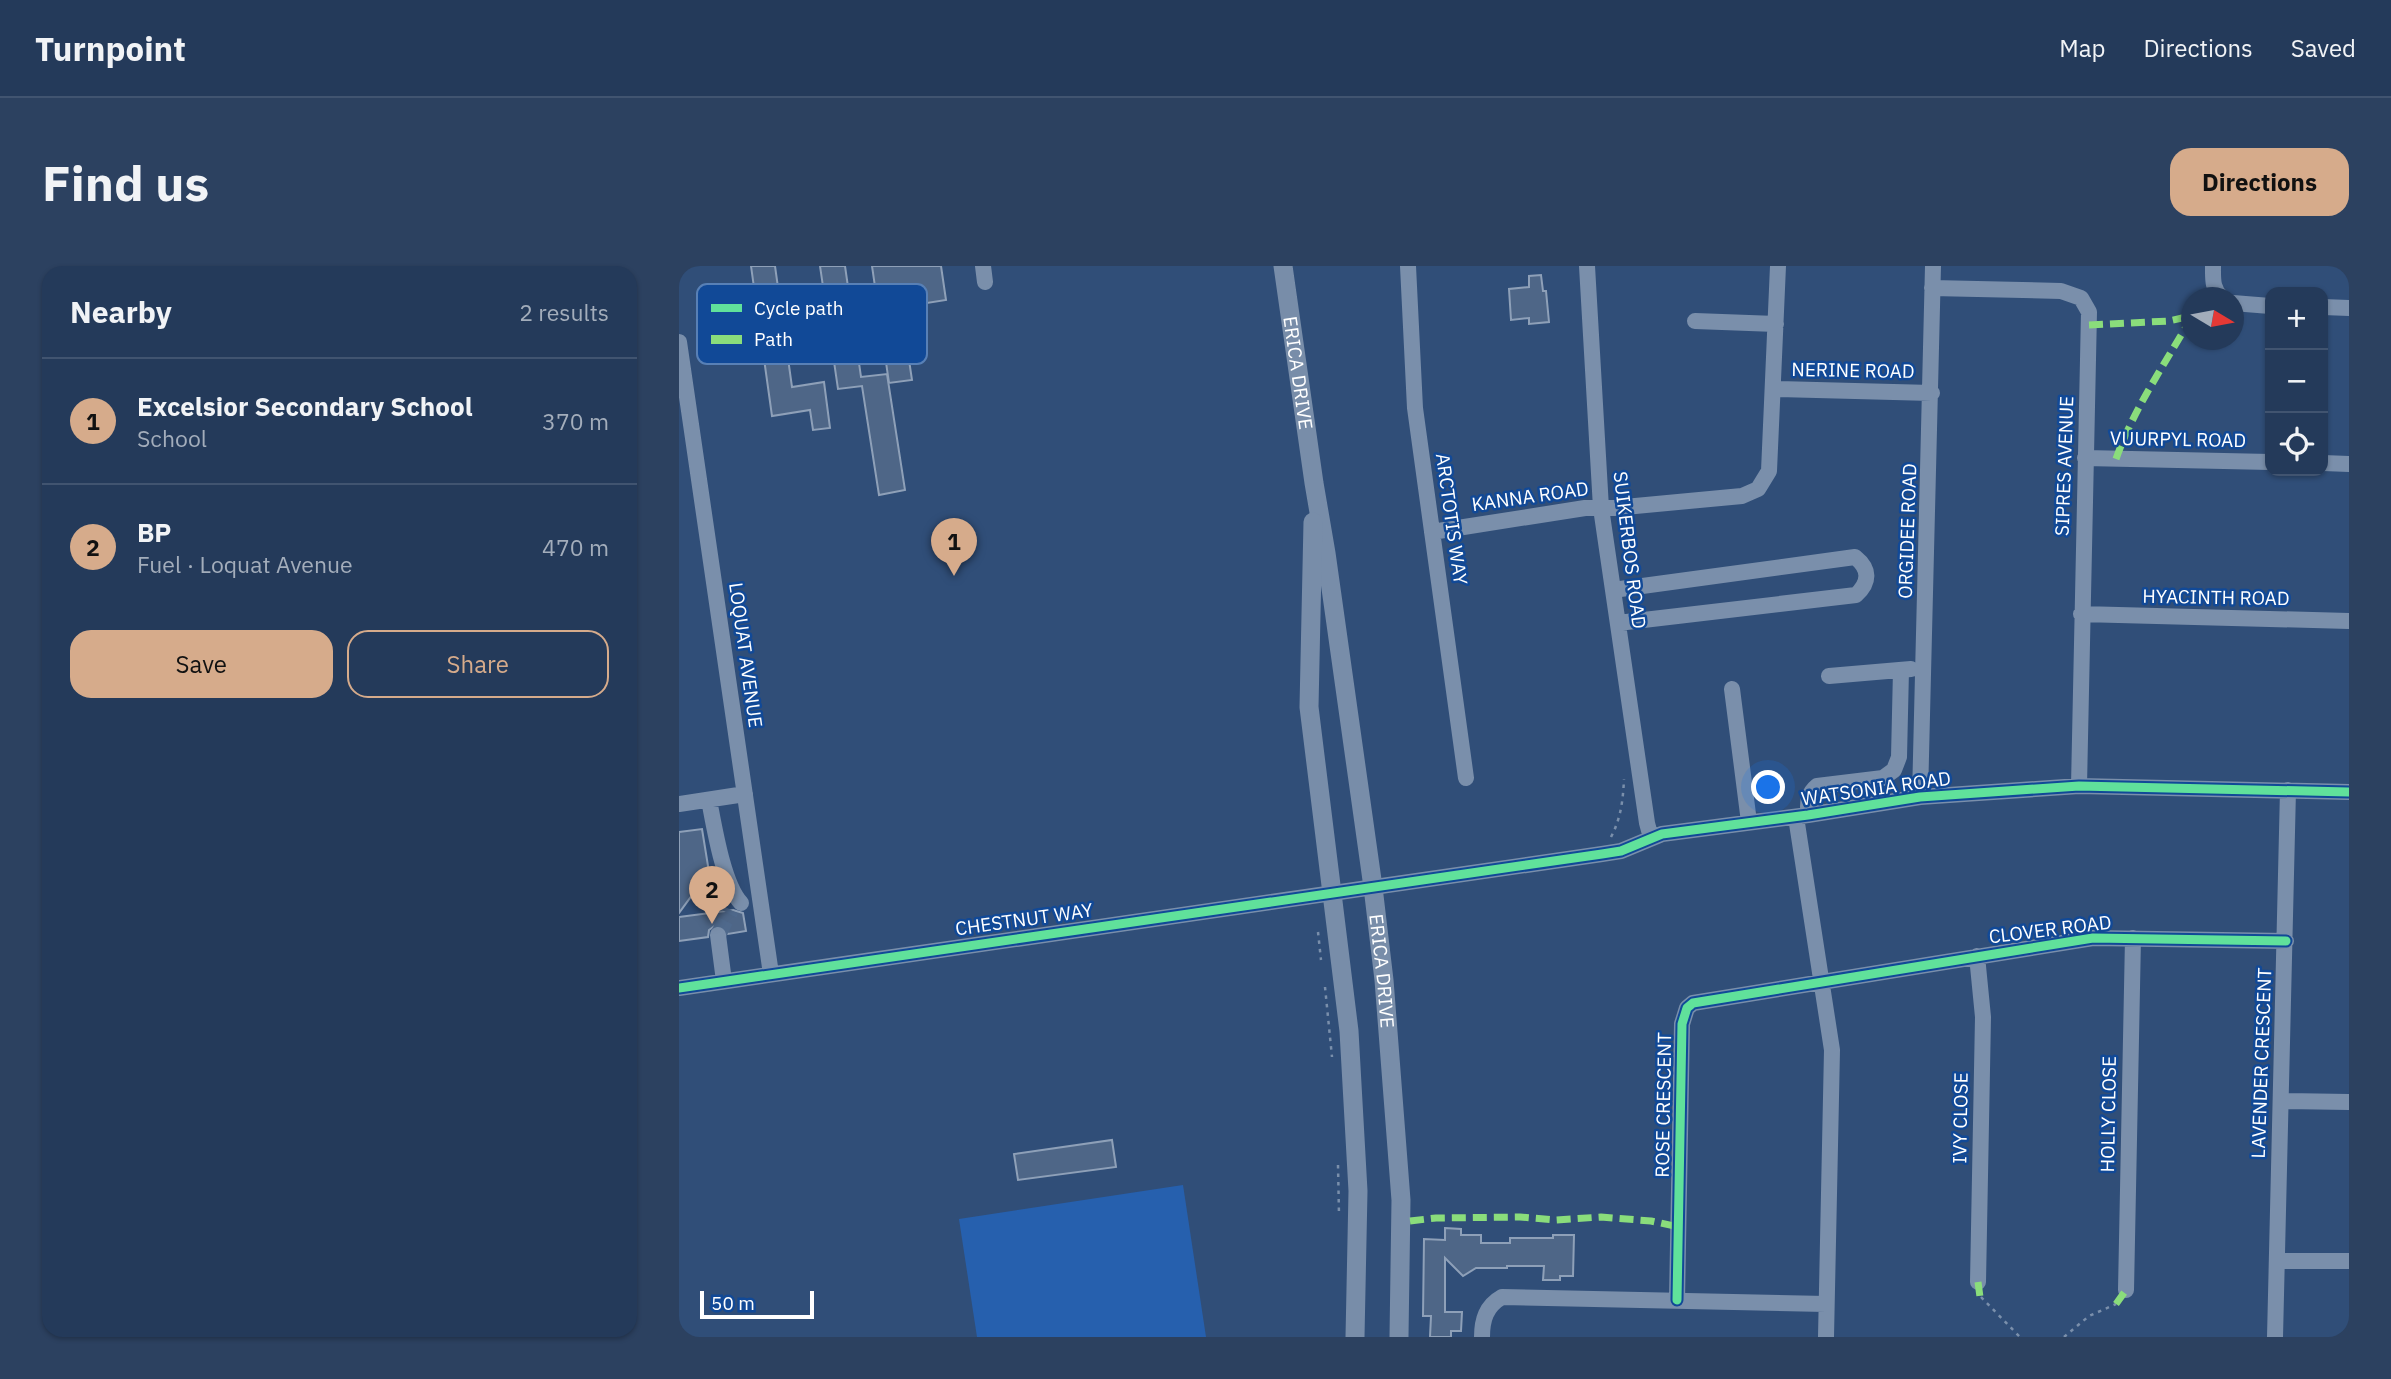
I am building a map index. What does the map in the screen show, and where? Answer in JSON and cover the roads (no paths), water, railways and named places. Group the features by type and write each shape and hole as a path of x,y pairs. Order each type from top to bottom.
{"main road":[{"name":"ERICA DRIVE","path":"1283,266 1373,887 1399,1148 1399,1337"},
{"name":"ERICA DRIVE","path":"1314,482 1309,707 1349,1031 1355,1110 1358,1191 1355,1337"}],"street":[{"name":"ARCTOTIS WAY","path":"1408,266 1415,408 1467,778"},
{"name":"SUIKERBOS ROAD","path":"1587,266 1601,508 1651,838"},
{"name":"KANNA ROAD","path":"1432,532 1585,508 1742,496 1758,489 1769,471 1778,266"},
{"name":"ORGIDEE ROAD","path":"1920,797 1932,393 1933,266"},
{"path":"2213,266 2215,287"},
{"name":"SIPRES AVENUE","path":"1933,288 2061,291 2081,298 2089,312 2079,786"},
{"path":"2244,304 2265,306"},
{"path":"2328,307 2349,307"},
{"path":"1695,321 1776,324"},
{"name":"LOQUAT AVENUE","path":"679,342 771,974"},
{"name":"NERINE ROAD","path":"1774,389 1932,393"},
{"name":"VUURPYL ROAD","path":"2085,458 2265,462"},
{"path":"2328,463 2349,464"},
{"path":"1613,590 1855,557 1863,564 1867,574 1865,587 1856,595 1618,623"},
{"name":"HYACINTH ROAD","path":"2081,614 2349,621"},
{"path":"1829,676 1924,668"},
{"path":"1826,1337 1832,1051 1802,816 1811,791 1817,786 1883,778 1894,769 1899,757 1901,670"},
{"path":"1732,689 1749,822"},
{"name":"WATSONIA ROAD","path":"1373,887 1621,851 1651,838 1920,797 2079,786 2349,792"},
{"name":"LAVENDER CRESCENT","path":"2275,1337 2288,790"},
{"path":"679,804 745,794"},
{"path":"709,800 736,906 758,889"},
{"name":"CHESTNUT WAY","path":"679,988 1373,887"},
{"path":"718,935 724,981"},
{"name":"CLOVER ROAD","path":"1821,981 2093,938 2286,941"},
{"name":"HOLLY CLOSE","path":"2126,1290 2133,939"},
{"name":"IVY CLOSE","path":"1977,956 1983,1017 1979,1289"},
{"name":"ROSE CRESCENT","path":"1677,1300 1682,1024 1687,1008 1700,1001 1821,981"},
{"path":"2282,1101 2349,1102"},
{"path":"2277,1261 2349,1261"},
{"path":"1482,1337 1485,1314 1489,1306 1502,1297 1826,1304"}],"tunnel":[{"path":"718,935 731,910"}],"place":[{"name":"Excelsior Secondary School","path":"954,576"},
{"name":"BP","path":"712,924"}]}
